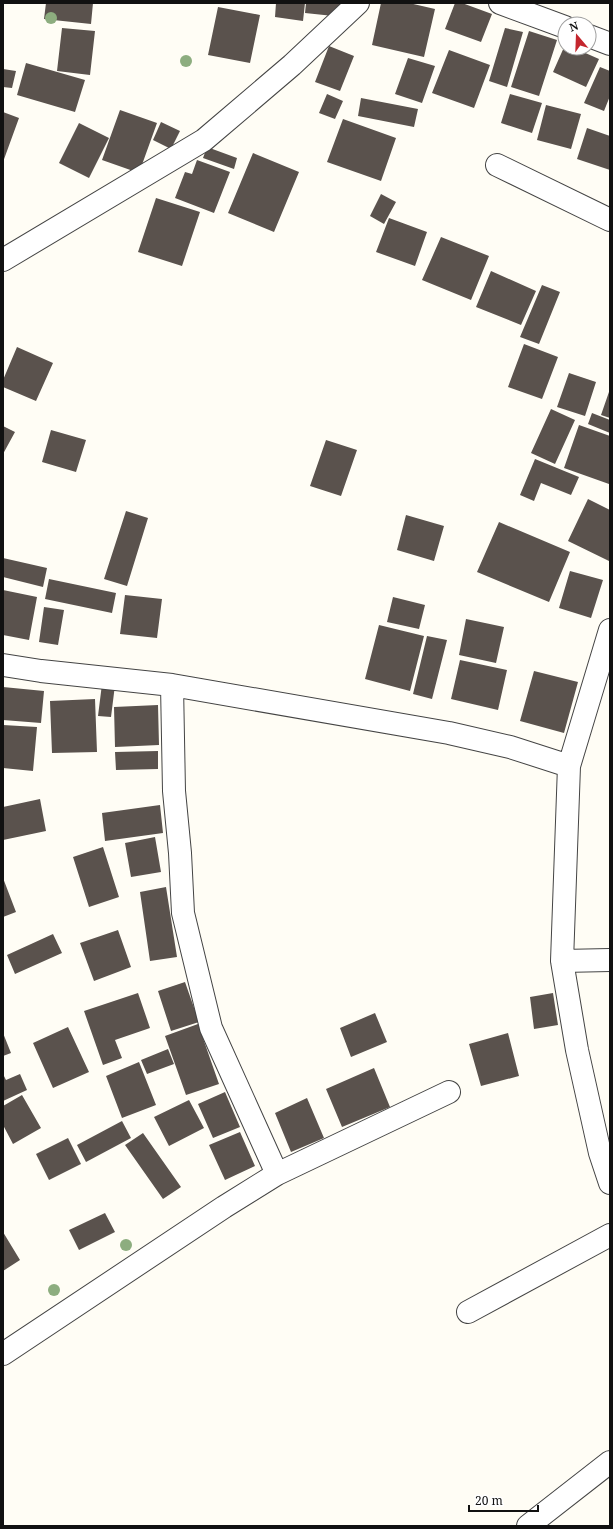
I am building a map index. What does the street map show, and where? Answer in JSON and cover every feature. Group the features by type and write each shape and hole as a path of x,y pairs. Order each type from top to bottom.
{"street":[{"path":"3,260 204,140 292,66 358,3"},
{"path":"500,3 557,24"},
{"path":"597,39 610,44"},
{"path":"497,165 610,220"},
{"path":"610,630 569,766 562,961 577,1050 600,1153 610,1183"},
{"path":"3,665 41,671 172,685 449,733 510,747 569,766"},
{"path":"172,685 174,791 180,853 183,913 211,1028 277,1174"},
{"path":"562,961 610,960"},
{"path":"3,1354 224,1207 277,1174 449,1092"},
{"path":"468,1312 610,1235"},
{"path":"528,1526 610,1462"}],"building":[{"path":"46,3 93,3 91,24 44,19"},
{"path":"276,3 305,3 303,21 275,17"},
{"path":"306,3 344,3 343,17 305,13"},
{"path":"381,3 409,3 435,9 424,57 372,45"},
{"path":"455,3 462,3 492,14 481,42 445,29"},
{"path":"218,7 260,15 250,63 208,55"},
{"path":"62,28 95,31 90,75 57,71"},
{"path":"505,28 523,32 507,87 489,81"},
{"path":"529,31 557,40 539,96 511,87"},
{"path":"329,46 354,56 340,91 315,82"},
{"path":"449,50 490,65 474,108 432,93"},
{"path":"560,56 592,56 599,59 586,87 553,72"},
{"path":"408,58 435,66 422,103 395,94"},
{"path":"26,63 85,80 75,112 17,95"},
{"path":"600,67 610,71 610,96 604,111 584,103"},
{"path":"3,69 16,71 12,88 3,87"},
{"path":"327,94 343,101 335,119 319,113"},
{"path":"510,94 542,103 532,133 501,123"},
{"path":"361,98 418,109 414,127 358,116"},
{"path":"546,105 581,114 571,149 537,140"},
{"path":"120,110 157,123 139,173 102,160"},
{"path":"3,112 19,118 3,162"},
{"path":"343,119 396,138 381,181 327,162"},
{"path":"161,122 180,131 171,149 153,140"},
{"path":"79,123 109,138 89,178 59,163"},
{"path":"587,128 610,136 610,170 577,159"},
{"path":"207,147 237,158 234,169 203,158"},
{"path":"253,153 299,172 274,232 228,213"},
{"path":"197,160 230,172 214,213 175,198 185,172 192,174"},
{"path":"381,194 396,202 384,224 370,216"},
{"path":"156,198 200,212 182,266 138,252"},
{"path":"389,218 427,232 415,266 376,252"},
{"path":"441,237 489,256 471,300 422,280"},
{"path":"491,271 536,291 521,325 476,307"},
{"path":"542,285 560,292 539,344 520,337"},
{"path":"524,344 558,357 542,399 508,387"},
{"path":"17,347 53,363 36,401 3,387 3,380"},
{"path":"569,373 596,382 585,416 557,407"},
{"path":"610,389 610,418 601,415"},
{"path":"551,409 575,420 555,464 531,453"},
{"path":"592,413 610,420 610,433 588,424"},
{"path":"579,425 610,436 609,484 564,468"},
{"path":"3,426 15,432 3,454"},
{"path":"51,430 86,440 76,472 42,462"},
{"path":"326,440 357,450 341,496 310,486"},
{"path":"535,459 579,477 571,495 541,483 534,501 520,495"},
{"path":"588,499 610,510 609,561 568,541"},
{"path":"126,511 148,518 127,586 104,579"},
{"path":"406,515 444,526 434,561 397,550"},
{"path":"499,522 570,552 549,602 477,572"},
{"path":"3,558 47,568 43,587 3,577"},
{"path":"570,571 603,580 591,618 559,608"},
{"path":"49,579 116,593 112,613 45,599"},
{"path":"3,590 37,597 29,640 3,635"},
{"path":"125,595 162,599 157,638 120,634"},
{"path":"393,597 425,605 419,629 387,622"},
{"path":"44,607 64,610 58,645 39,642"},
{"path":"466,619 504,627 496,663 459,655"},
{"path":"379,625 424,636 410,691 365,679"},
{"path":"427,636 447,640 432,699 413,694"},
{"path":"460,660 507,670 498,710 451,699"},
{"path":"534,671 578,682 564,733 520,721"},
{"path":"102,684 115,685 111,717 98,716"},
{"path":"3,687 44,691 41,723 3,720"},
{"path":"95,699 97,752 52,753 50,701"},
{"path":"158,705 159,745 115,747 114,707"},
{"path":"3,725 37,727 33,771 3,768"},
{"path":"158,751 158,769 116,770 115,752"},
{"path":"40,799 46,831 3,840 3,807"},
{"path":"160,805 163,833 105,841 102,813"},
{"path":"155,837 161,872 131,877 125,843"},
{"path":"103,847 119,897 89,907 73,857"},
{"path":"3,878 16,912 3,917"},
{"path":"166,887 177,957 150,961 140,892"},
{"path":"118,930 131,967 94,981 80,943"},
{"path":"53,934 62,953 15,974 7,955"},
{"path":"185,982 199,1022 171,1031 158,991"},
{"path":"138,993 150,1028 115,1040 122,1058 103,1065 84,1011"},
{"path":"553,993 558,1025 534,1029 530,997"},
{"path":"375,1013 387,1042 351,1057 340,1028"},
{"path":"198,1024 219,1084 186,1095 165,1036"},
{"path":"68,1027 89,1072 53,1088 33,1043"},
{"path":"3,1033 11,1053 3,1056"},
{"path":"508,1033 519,1076 481,1086 469,1044"},
{"path":"168,1049 174,1064 147,1074 141,1060"},
{"path":"139,1062 156,1105 122,1118 106,1076"},
{"path":"374,1068 390,1107 342,1127 326,1089"},
{"path":"3,1074 6,1080 20,1074 27,1090 3,1101"},
{"path":"225,1092 240,1127 213,1138 198,1104"},
{"path":"22,1095 41,1128 13,1144 3,1125 3,1106"},
{"path":"307,1098 324,1138 291,1152 275,1113"},
{"path":"189,1100 204,1128 169,1146 154,1117"},
{"path":"122,1121 131,1138 86,1162 77,1145"},
{"path":"240,1132 255,1166 225,1180 209,1145"},
{"path":"143,1133 181,1187 163,1199 125,1145"},
{"path":"68,1138 81,1164 49,1180 36,1154"},
{"path":"105,1213 115,1232 79,1250 69,1230"},
{"path":"3,1232 20,1260 3,1271"}]}
